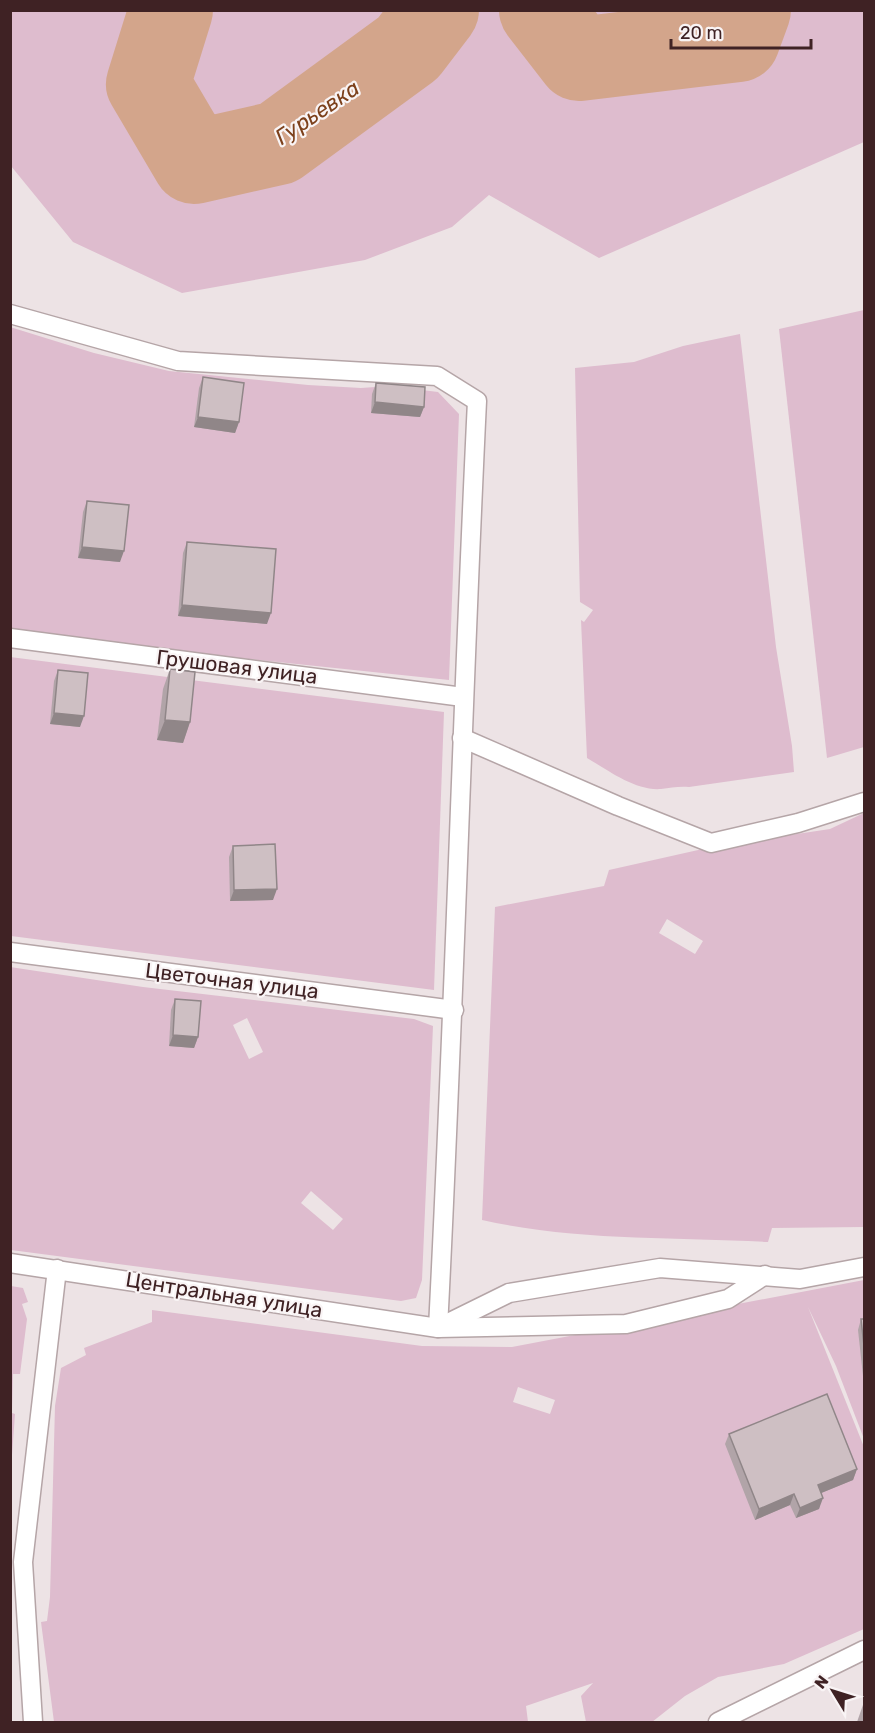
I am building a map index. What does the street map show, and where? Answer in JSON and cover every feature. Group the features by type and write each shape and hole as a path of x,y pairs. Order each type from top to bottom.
{"street":[{"path":"10,314 178,361 436,376 477,401 463,697 454,1010 438,1328 509,1293 660,1268 800,1279 864,1268"},
{"name":"Грушовая улица","path":"10,638 463,697"},
{"path":"462,738 618,806 711,843 798,823 864,802"},
{"name":"Цветочная улица","path":"10,952 454,1010"},
{"name":"Центральная улица","path":"10,1263 438,1328 626,1324 728,1299 765,1275"},
{"path":"33,1722 17,1561 57,1269"},
{"path":"718,1722 864,1650"}],"shaded area":[{"path":"10,11 864,11 864,142 599,258 489,195 452,227 365,260 182,293 73,242 11,166"},
{"path":"864,310 864,747 827,758 779,329"},
{"path":"10,327 94,353 169,371 308,385 361,388 390,386 438,392 459,414 449,680 154,649 11,629"},
{"path":"740,334 776,647 794,772 689,787 651,789 641,787 622,779 587,758 581,620 584,622 593,610 580,602 575,368 634,362 683,346"},
{"path":"10,657 444,712 434,990 11,936"},
{"path":"864,813 864,1227 772,1228 768,1242 588,1235 552,1232 482,1220 495,907 604,886 609,870 716,846 830,829","holes":["667,919 703,941 695,954 659,933"]},
{"path":"10,967 143,987 414,1019 433,1026 422,1280 416,1298 401,1301 11,1250","holes":["247,1018 263,1052 249,1059 233,1025","311,1191 343,1219 333,1230 301,1203"]},
{"path":"864,1280 864,1439 836,1366 808,1307 864,1447 864,1629 784,1664 718,1677 685,1696 652,1722 586,1722 581,1696 593,1683 526,1706 528,1722 54,1722 41,1622 47,1621 50,1597 55,1406 61,1368 86,1355 84,1348 152,1322 152,1310 422,1346 512,1347","holes":["518,1387 555,1400 550,1414 513,1402"]},
{"path":"11,1286 23,1288 28,1302 22,1304 27,1319 20,1374 13,1374 12,1413 15,1414 11,1469"}],"building":[{"path":"203,377 244,383 239,422 198,417"},
{"path":"376,383 425,387 424,407 375,402"},
{"path":"87,501 129,505 124,551 82,547"},
{"path":"187,542 276,549 271,613 182,605"},
{"path":"170,669 195,672 190,722 165,720"},
{"path":"58,670 88,673 84,716 54,713"},
{"path":"275,844 277,889 234,890 233,846"},
{"path":"175,999 201,1001 198,1037 173,1035"},
{"path":"861,1319 864,1319 864,1346"},
{"path":"827,1394 857,1469 818,1485 823,1498 800,1508 794,1494 759,1509 729,1434"}],"waterway":[{"name":"Гурьевка","path":"171,10 148,84 194,162 278,143 408,48 437,10"},
{"name":"Гурьевка","path":"541,10 579,59 738,40 749,10"}]}
